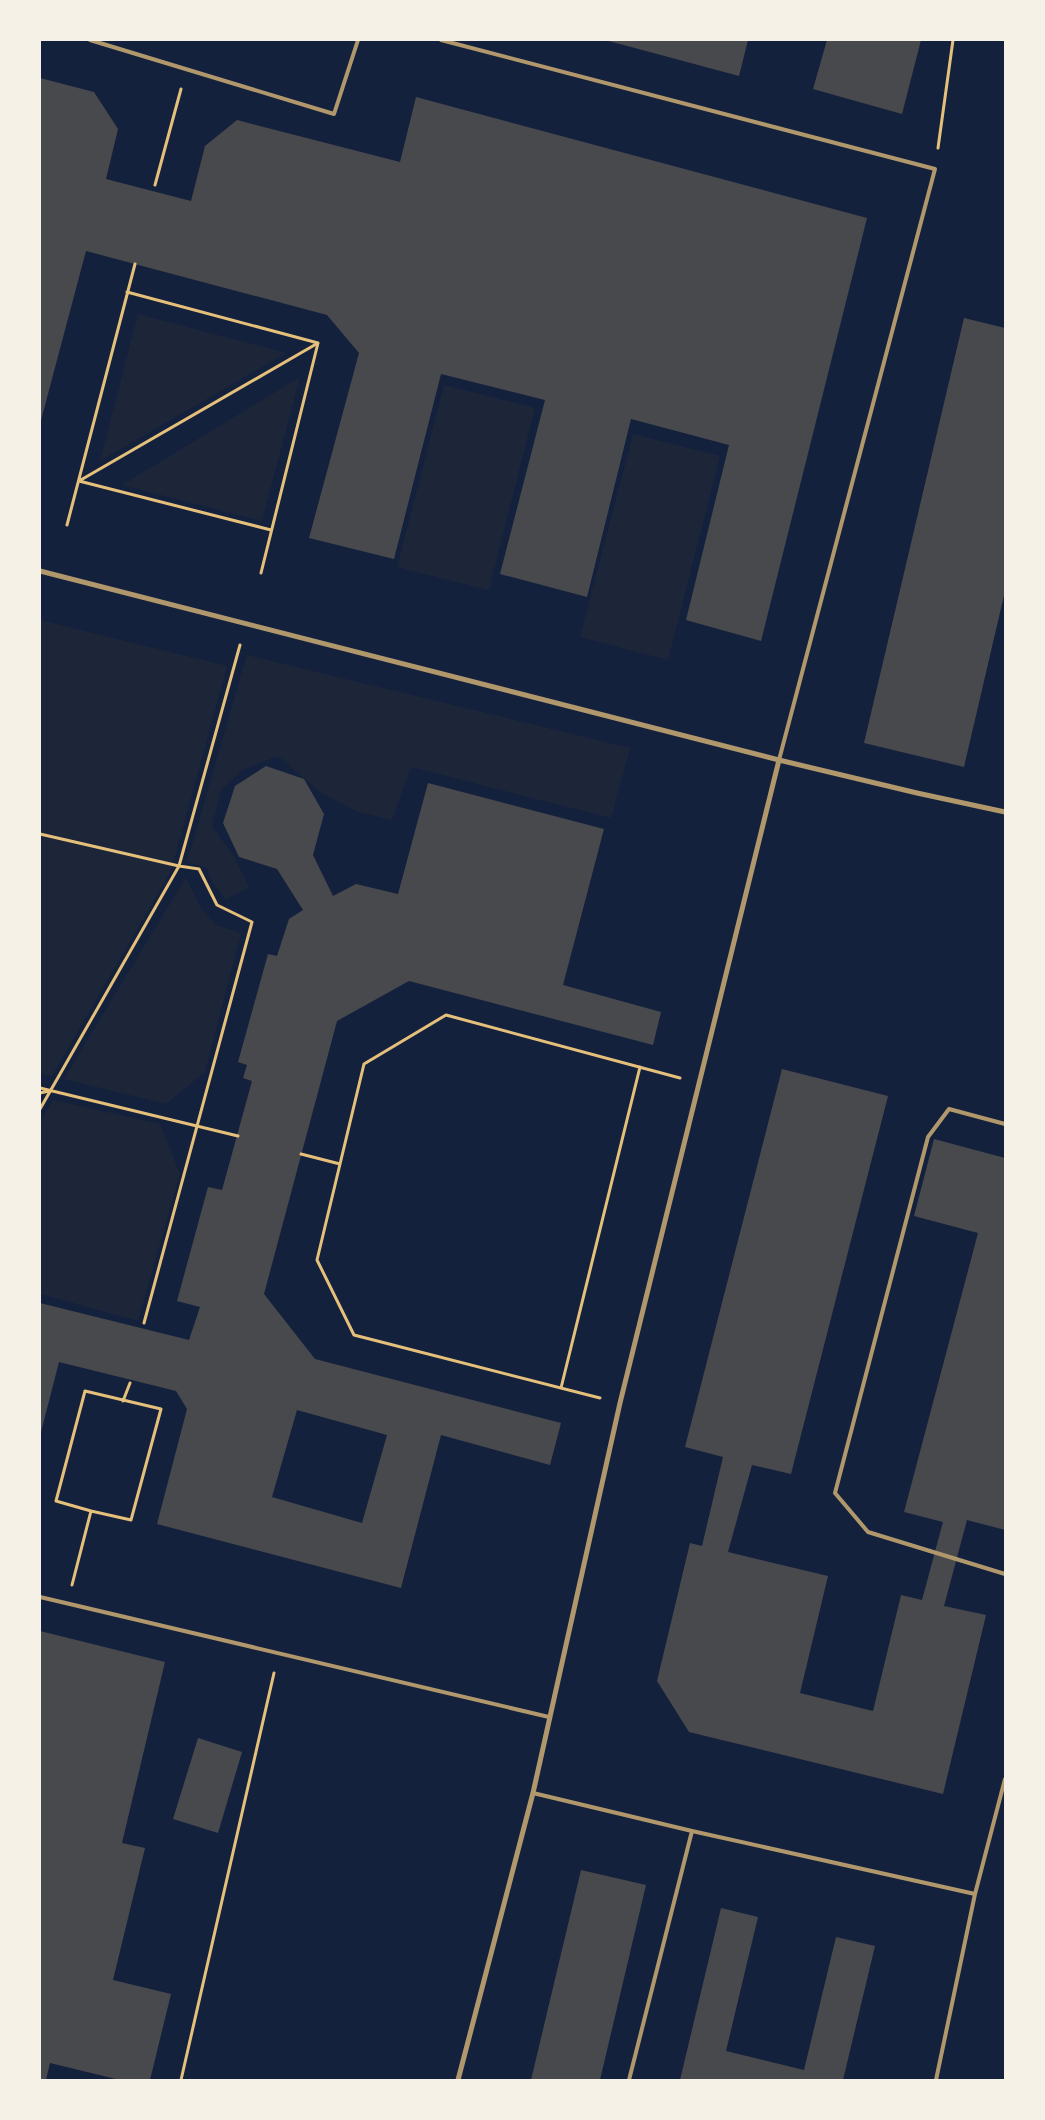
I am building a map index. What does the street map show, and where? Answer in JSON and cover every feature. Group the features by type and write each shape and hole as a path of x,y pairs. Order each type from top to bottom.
{"street":[{"path":"40,571 245,625 780,760 917,794 1005,812"},
{"path":"458,2080 534,1793 549,1717 620,1403 780,760"}],"lane":[{"path":"90,40 334,114 358,40"},
{"path":"441,40 935,169 780,760"},
{"path":"1005,1124 949,1110 928,1137 835,1493 868,1532 1005,1574"},
{"path":"40,1598 549,1717"},
{"path":"936,2080 975,1894 1005,1779"},
{"path":"534,1793 692,1832 975,1894"},
{"path":"630,2080 692,1832"}],"path":[{"path":"935,169 953,40"},
{"path":"155,185 186,69"},
{"path":"67,525 135,264"},
{"path":"127,292 318,343"},
{"path":"79,481 318,343"},
{"path":"261,573 318,343"},
{"path":"79,481 271,530"},
{"path":"40,1109 178,866 245,625"},
{"path":"40,834 178,866 199,869 217,905 252,922 144,1323"},
{"path":"620,1403 354,1335 317,1260 364,1064 446,1015 700,1083"},
{"path":"562,1388 640,1067"},
{"path":"40,1088 238,1136"},
{"path":"40,1093 50,1090"},
{"path":"301,1154 340,1164"},
{"path":"123,1401 130,1384"},
{"path":"85,1391 123,1401 161,1410 131,1520 56,1501 85,1391"},
{"path":"67,1604 91,1511"},
{"path":"181,2080 279,1653"}],"shaded area":[{"path":"138,314 286,353 100,461"},
{"path":"300,377 262,521 122,485"},
{"path":"444,385 535,408 489,590 397,567"},
{"path":"633,434 720,456 668,660 580,637"},
{"path":"40,620 227,666 171,871 52,1076 40,1073"},
{"path":"247,655 630,748 611,818 411,767 392,820 358,812 321,793 278,756 242,770 221,790 212,826 235,858 249,887 226,900 212,882 207,868 187,862"},
{"path":"186,877 200,907 216,925 241,933 205,1072 166,1104 64,1079"},
{"path":"53,1100 160,1124 180,1174 138,1321 40,1294 40,1123"}],"building":[{"path":"605,40 748,40 739,76"},
{"path":"827,40 921,40 902,114 813,89"},
{"path":"40,78 94,92 118,129 106,179 191,201 205,146 237,120 400,162 416,97 867,218 761,641 686,620 729,445 631,419 587,597 500,574 545,400 441,374 394,559 309,538 359,353 327,315 86,251 40,424"},
{"path":"964,318 1005,328 1005,591 964,767 864,743"},
{"path":"266,766 304,779 324,814 313,855 333,896 356,884 398,894 428,783 604,829 563,985 661,1012 653,1045 409,981 337,1021 264,1294 315,1359 561,1423 550,1465 441,1435 401,1588 157,1524 187,1409 176,1391 59,1362 40,1436 40,1303 189,1340 200,1307 177,1301 208,1187 222,1190 252,1081 243,1078 247,1065 238,1062 268,954 277,956 289,919 303,910 277,869 239,857 223,823 235,786","holes":["297,1410 387,1435 362,1523 272,1497"]},
{"path":"782,1069 888,1096 791,1474 752,1465 728,1552 828,1576 800,1693 873,1711 901,1595 922,1600 943,1522 904,1512 978,1233 914,1216 934,1139 1005,1158 1005,1530 967,1520 944,1606 986,1615 943,1794 689,1732 657,1681 690,1543 702,1546 723,1457 685,1447"},
{"path":"40,1631 165,1662 122,1843 145,1848 113,1980 171,1994 150,2080 120,2080 50,2063 46,2080 40,2080"},
{"path":"198,1738 242,1752 218,1833 173,1819"},
{"path":"581,1870 646,1885 600,2080 531,2080"},
{"path":"721,1908 758,1917 726,2051 804,2070 836,1937 875,1946 843,2080 680,2080"}]}
